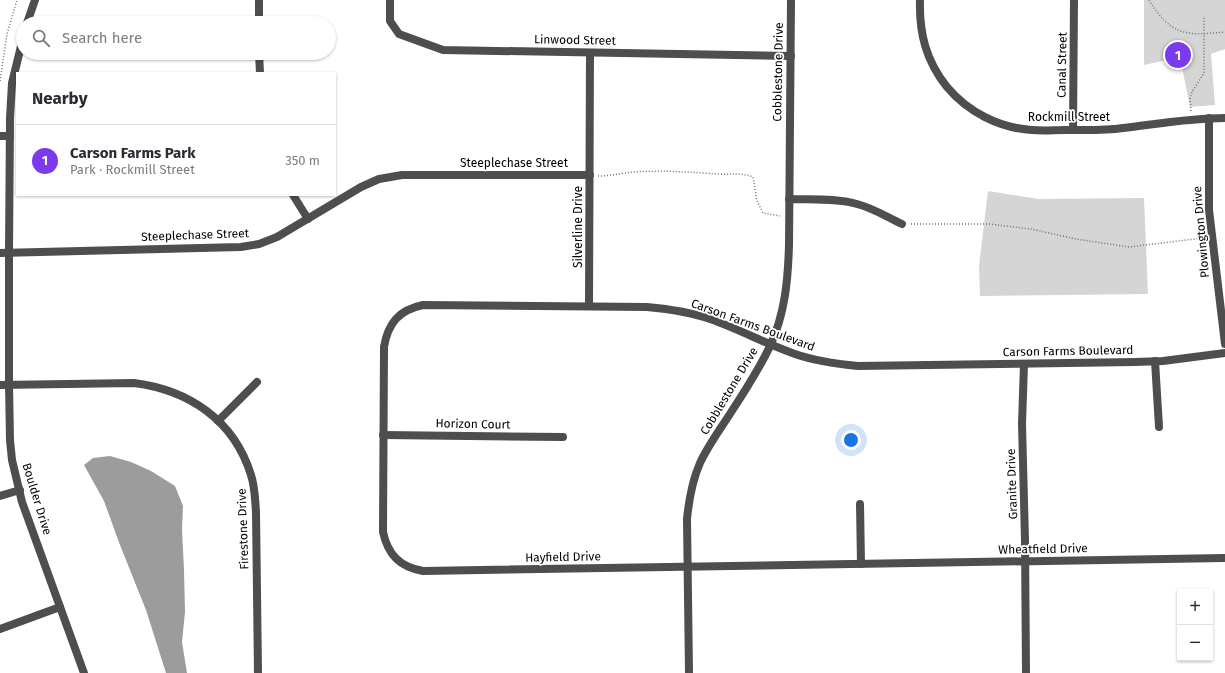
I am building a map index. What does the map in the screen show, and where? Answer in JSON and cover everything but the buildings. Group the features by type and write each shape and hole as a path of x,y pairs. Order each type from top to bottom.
{"street":[{"path":"29,16 35,0"},
{"path":"259,0 259,16"},
{"name":"Linwood Street","path":"390,0 390,21 399,34 443,50 791,56"},
{"name":"Cobblestone Drive","path":"689,673 687,519 689,498 694,480 709,446 760,367 771,344 779,323 788,277 791,0"},
{"name":"Rockmill Street","path":"920,0 922,34 932,65 949,89 965,105 980,115 995,122 1013,128 1031,130 1105,130 1209,118 1225,118"},
{"name":"Canal Street","path":"1073,130 1074,0"},
{"name":"Silverline Drive","path":"589,306 590,53"},
{"name":"Boulder Drive","path":"18,60 12,83 10,136 9,384 10,440 12,460 22,502 84,673"},
{"path":"259,60 260,72"},
{"name":"Plowington Drive","path":"1209,118 1209,210 1225,344"},
{"path":"0,136 10,136"},
{"name":"Steeplechase Street","path":"0,253 241,247 259,244 276,238 361,187 379,179 402,176 590,175"},
{"path":"294,196 308,219"},
{"path":"789,199 840,200 873,209 902,224"},
{"name":"Carson Farms Boulevard","path":"383,435 384,347 386,336 390,326 396,318 413,307 423,305 589,306 647,307 666,309 710,319 795,354 817,360 858,366 1155,361 1225,353"},
{"path":"1155,361 1159,427"},
{"name":"Granite Drive","path":"1024,364 1022,424 1026,673"},
{"path":"218,421 257,382"},
{"name":"Firestone Drive","path":"0,384 134,383 149,385 182,395 204,408 226,428 246,460 254,490 256,512 258,673"},
{"name":"Horizon Court","path":"383,435 563,437"},
{"name":"Hayfield Drive","path":"383,435 383,532 389,551 395,558 408,567 423,571 861,564"},
{"path":"0,496 20,490"},
{"path":"860,504 861,564"},
{"name":"Wheatfield Drive","path":"861,564 1225,558"},
{"path":"0,628 60,607"}],"path":[{"path":"0,81 8,34 17,0"},
{"path":"1149,0 1157,13 1170,26 1179,31 1204,34 1225,32"},
{"path":"1191,120 1190,99 1192,92 1204,73 1204,17"},
{"path":"590,175 607,176 633,172 681,171 718,174 743,173 753,176 757,201 763,213 777,216 789,216"},
{"path":"902,224 989,224 1031,229 1076,239 1129,247 1212,237"}],"shaded area":[{"path":"1144,0 1225,0 1225,49 1211,54 1215,105 1190,107 1180,57 1144,65"},
{"path":"988,191 1039,199 1144,198 1148,294 980,296 979,266"},
{"path":"110,456 131,462 151,471 175,486 183,506 182,530 185,612 182,642 187,673 166,673 146,610 104,501 84,465 93,458"}],"place":[{"name":"Carson Farms Park","path":"1178,55"}]}
